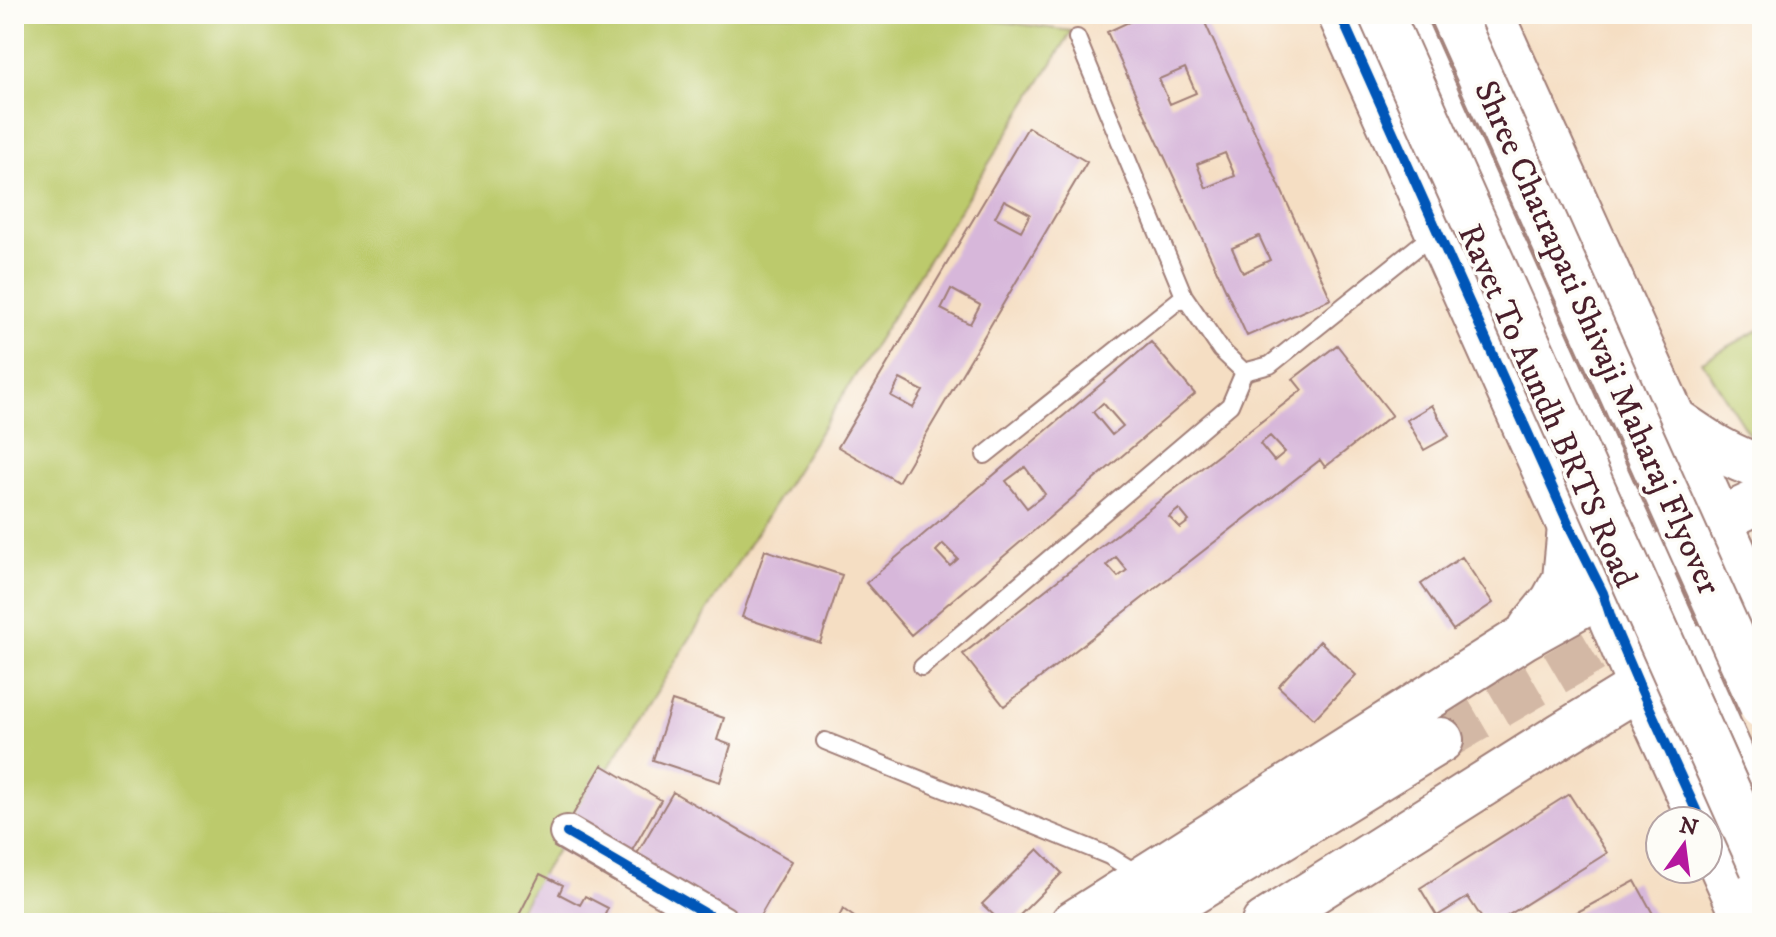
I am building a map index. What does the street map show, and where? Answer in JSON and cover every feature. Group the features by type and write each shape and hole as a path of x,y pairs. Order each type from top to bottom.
{"main road":[{"name":"Ravet To Aundh BRTS Road","path":"1340,14 1570,527 1603,593 1640,687 1694,805"},
{"name":"Shree Chatrapati Shivaji Maharaj Flyover","path":"1381,14 1762,867"},
{"name":"Shree Chatrapati Shivaji Maharaj Flyover","path":"1452,14 1762,706"},
{"path":"1264,923 1561,735 1762,614 1491,14"},
{"path":"1672,418 1715,448 1762,467"},
{"path":"1073,923 1524,637 1603,593 1719,520 1762,500"},
{"path":"1524,637 1553,601 1565,579 1570,527"},
{"path":"1142,923 1451,750 1193,923"},
{"path":"1724,872 1747,923"}],"street":[{"path":"567,833 722,923"}],"lane":[{"path":"1415,14 1762,789"},
{"path":"1077,38 1184,296 1221,350 1244,372"},
{"path":"1244,372 1270,365 1438,231"},
{"path":"985,455 1184,296"},
{"path":"922,667 1230,405 1244,372"},
{"path":"825,741 1109,856 1145,877"}],"green space":[{"path":"14,14 971,14 980,19 1072,31 511,923 14,923"},
{"path":"1762,328 1762,455 1702,361"}],"building":[{"path":"1146,14 1201,14 1331,299 1247,336 1107,32","holes":["1185,68 1196,93 1170,104 1159,79","1225,153 1235,176 1206,188 1197,164","1259,236 1270,260 1243,273 1232,248"]},
{"path":"1028,127 1087,162 898,482 838,447","holes":["1004,200 1030,214 1021,231 995,217","951,289 980,305 970,324 941,309","900,379 923,391 913,408 891,396"]},
{"path":"1151,342 1195,394 911,635 866,583","holes":["1103,403 1123,426 1112,435 1093,412","1025,467 1045,494 1027,508 1006,481","943,544 958,559 950,566 936,551"]},
{"path":"1337,345 1392,415 1325,467 1320,460 1004,706 963,654 1302,390 1293,379","holes":["1270,436 1285,452 1274,461 1260,444","1179,509 1189,521 1180,528 1169,517","1116,557 1127,570 1118,577 1107,565"]},
{"path":"1432,405 1449,436 1424,450 1407,420"},
{"path":"765,550 842,575 820,643 742,617"},
{"path":"1462,557 1493,603 1453,630 1421,584"},
{"path":"1320,641 1356,675 1314,719 1278,686"},
{"path":"672,701 724,718 717,740 731,745 720,782 653,760"},
{"path":"602,765 661,800 614,882 554,847"},
{"path":"673,792 792,861 756,923 706,923 624,876"},
{"path":"1569,794 1607,853 1496,923 1485,923 1468,897 1437,916 1420,888"},
{"path":"1038,849 1062,873 1012,923 1002,923 982,904"},
{"path":"540,874 563,885 559,894 580,905 585,896 608,908 601,923 515,923"},
{"path":"1635,881 1658,923 1557,923"},
{"path":"843,909 857,919 863,923 836,923"}],"tunnel":[{"path":"1441,740 1762,552"}],"cycle path":[{"path":"1340,14 1570,527 1603,593 1640,687 1694,805"},
{"path":"567,833 722,923"}]}
